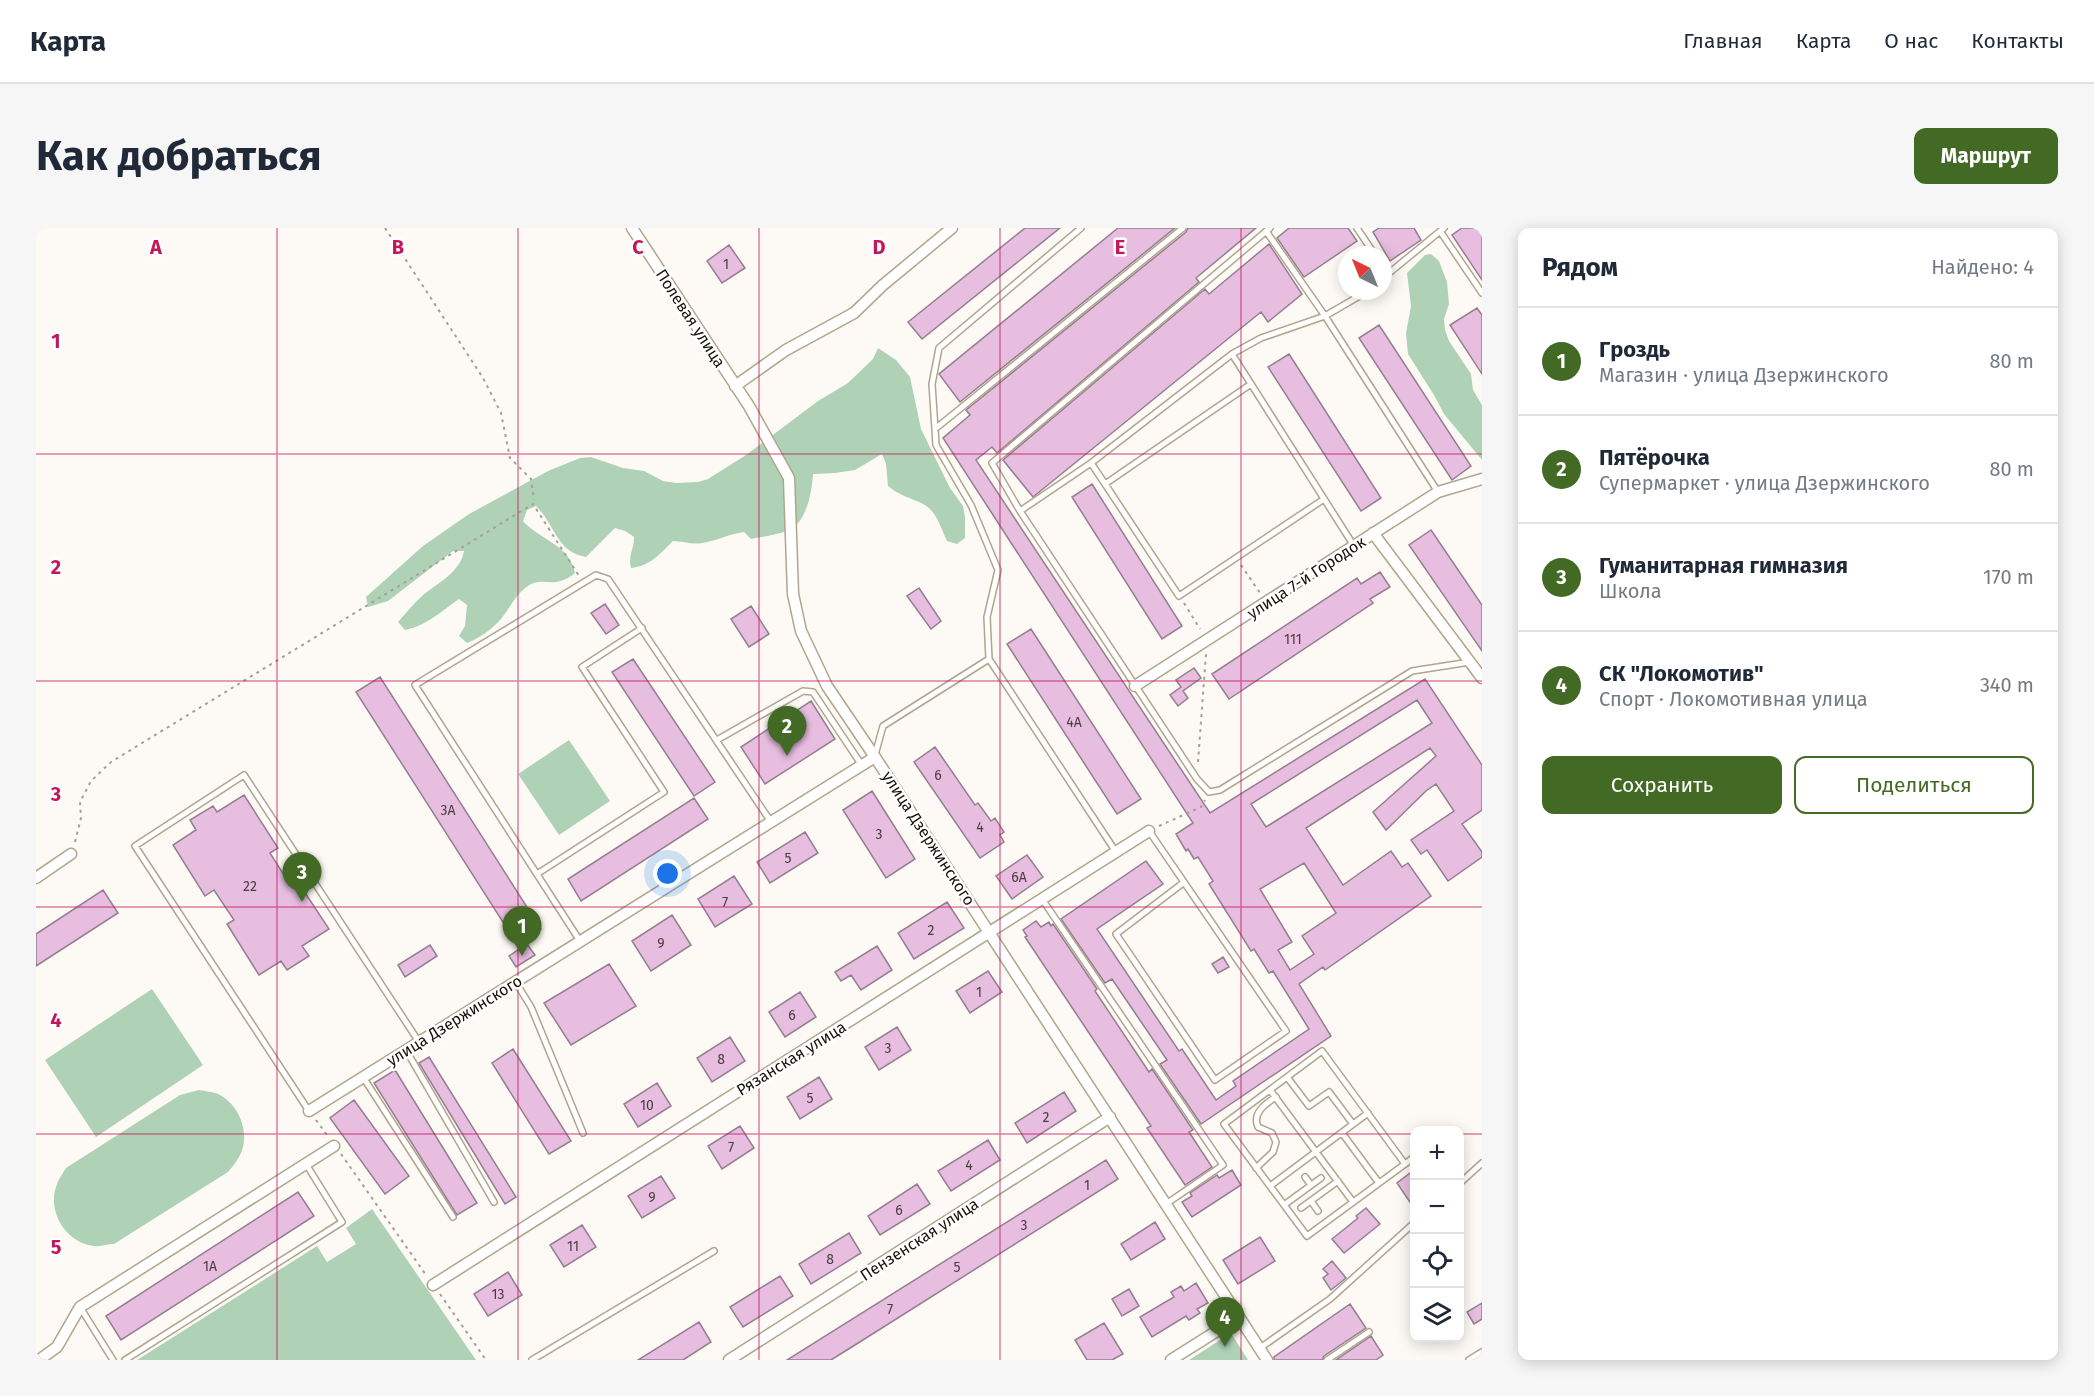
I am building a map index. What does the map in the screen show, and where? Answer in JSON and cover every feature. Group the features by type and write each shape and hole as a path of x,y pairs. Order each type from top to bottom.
{"street":[{"name":"Полевая улица","path":"632,228 749,406 789,478 793,594 801,632 827,686 875,757"},
{"path":"732,381 854,313 883,285 952,228"},
{"name":"улица 7-й Городок","path":"1135,686 1438,492 1482,479"},
{"path":"1373,533 1482,678"},
{"name":"улица Дзержинского","path":"309,1111 875,757 1267,1360"},
{"name":"Рязанская улица","path":"433,1284 1149,831"},
{"path":"36,878 71,854"},
{"name":"Пензенская улица","path":"729,1360 1110,1117"},
{"path":"39,1360 57,1347 80,1307 334,1146"},
{"path":"1171,1360 1239,1317"}],"lane":[{"path":"1081,228 939,348 932,384 936,445 971,505 998,570 987,617 989,659 1116,852"},
{"path":"935,429 1183,228"},
{"path":"1357,228 1369,246"},
{"path":"1438,492 1268,229 992,464 1020,511 1135,686 1197,779 1209,792 1220,790 1412,671 1470,662"},
{"path":"1392,271 1442,230 1482,293"},
{"path":"1476,284 1482,280"},
{"path":"1020,511 1091,463 1233,354 1261,338 1325,316 1353,300"},
{"path":"1233,354 1354,546"},
{"path":"1105,484 1251,384"},
{"path":"1091,463 1179,596 1324,500"},
{"path":"580,941 415,685 596,575 608,579 771,822"},
{"path":"537,874 664,792 582,667 642,628"},
{"path":"875,757 883,726 989,659"},
{"path":"717,740 803,691 813,692 862,765"},
{"path":"309,1111 135,846 244,774 419,1042"},
{"path":"1149,831 1287,1031 1215,1080 1116,934 1183,883"},
{"path":"1042,898 1223,1165 1166,1204"},
{"path":"515,981 531,1007 583,1133"},
{"path":"406,1050 494,1202"},
{"path":"1405,1164 1322,1051 1224,1124 1307,1236 1405,1164 1410,1160"},
{"path":"363,1077 453,1217"},
{"path":"1287,1077 1309,1106 1329,1092 1353,1124"},
{"path":"1270,1090 1353,1202"},
{"path":"1256,1168 1273,1152 1276,1142 1274,1135 1258,1127 1256,1120 1260,1110 1276,1097"},
{"path":"1270,1186 1368,1113"},
{"path":"1342,1132 1379,1183"},
{"path":"1461,1180 1482,1163"},
{"path":"125,1360 342,1222 306,1164"},
{"path":"1305,1177 1311,1185"},
{"path":"1284,1205 1321,1178"},
{"path":"1301,1208 1338,1181"},
{"path":"1311,1201 1318,1211"},
{"path":"1259,1348 1330,1299 1410,1227"},
{"path":"532,1360 714,1251"},
{"path":"80,1307 113,1360"},
{"path":"1327,1360 1369,1332"},
{"path":"1469,1360 1482,1352"}],"path":[{"path":"385,228 483,378 501,413 510,458 531,479 534,500"},
{"path":"71,854 81,818 80,802 91,781 111,762 533,504 584,583"},
{"path":"1237,558 1266,603"},
{"path":"1179,596 1208,640 1197,779"},
{"path":"1149,831 1201,807 1209,792"},
{"path":"309,1111 486,1360"}],"green space":[{"path":"1431,254 1439,261 1447,282 1449,304 1444,319 1445,330 1449,341 1471,374 1473,390 1482,405 1482,460 1444,414 1408,354 1406,333 1411,306 1407,273 1425,255"},
{"path":"878,348 896,360 910,377 921,429 950,488 963,506 965,538 957,544 947,541 938,521 928,507 888,486 886,464 882,454 855,470 813,474 810,497 804,513 795,526 789,530 751,539 744,532 707,542 673,541 659,555 638,567 631,568 634,537 625,531 615,528 586,557 576,554 562,543 536,506 527,510 523,521 561,549 572,564 575,573 561,581 539,582 528,586 494,626 467,643 459,636 465,626 467,605 459,599 434,618 413,628 405,630 398,622 422,596 453,571 462,559 464,551 453,551 388,601 368,607 366,597 423,546 469,514 548,471 580,458 591,457 623,468 644,471 663,481 676,483 708,479 746,455 818,401 848,383 873,359"},
{"path":"569,740 610,801 559,835 518,774"},
{"path":"152,989 203,1065 96,1137 45,1060"},
{"path":"199,1090 216,1093 225,1098 240,1116 244,1132 242,1150 228,1172 114,1244 97,1246 85,1244 67,1233 54,1205 57,1184 66,1168 180,1095"},
{"path":"372,1209 476,1360 137,1360 317,1246 327,1262 356,1244 346,1228"},
{"path":"1231,1333 1248,1360 1189,1360"}],"building":[{"path":"1025,228 1060,228 922,339 908,322"},
{"path":"1118,228 1175,228 960,402 939,374"},
{"path":"1188,228 1256,228 1196,278 1199,282 997,453 992,447 976,460 1210,813 1425,679 1482,765 1482,810 1462,824 1482,852 1482,857 1448,881 1427,850 1421,854 1411,840 1454,811 1436,784 1386,830 1373,812 1436,756 1430,748 1306,828 1343,885 1391,851 1402,867 1408,863 1431,896 1325,970 1323,967 1299,984 1331,1036 1201,1124 1160,1064 1167,1060 1112,979 1105,983 1061,919 1146,861 1163,884 1097,929 1179,1051 1182,1049 1216,1100 1236,1086 1233,1081 1309,1029 1273,971 1269,973 1254,949 1251,951 1209,884 1213,881 1198,857 1194,859 1188,849 1186,851 1176,834 1193,823 943,438 970,415 966,410 1186,232","holes":["1417,700 1432,723 1266,827 1251,804","1304,863 1336,913 1302,936 1314,954 1290,970 1278,950 1292,942 1260,889"]},
{"path":"1289,228 1348,228 1357,241 1350,246 1338,246 1338,254 1304,277 1277,238"},
{"path":"1379,228 1414,228 1421,240 1392,260 1392,246 1381,246 1373,232"},
{"path":"1462,228 1482,228 1482,280 1452,235"},
{"path":"1269,244 1302,294 1268,322 1261,312 1033,497 1003,460 1205,289 1209,294"},
{"path":"729,245 745,268 722,283 707,261"},
{"path":"1477,308 1482,315 1482,374 1450,325"},
{"path":"1379,325 1471,466 1452,480 1359,338"},
{"path":"1289,354 1381,498 1361,511 1268,367"},
{"path":"1092,484 1182,626 1162,639 1072,497"},
{"path":"1431,530 1482,605 1482,651 1409,545"},
{"path":"1380,572 1390,587 1370,599 1373,603 1229,699 1212,674 1357,578 1361,584"},
{"path":"919,588 941,621 931,629 907,596"},
{"path":"605,604 619,625 606,634 591,613"},
{"path":"751,606 769,634 749,647 731,619"},
{"path":"1031,629 1141,799 1117,814 1007,644"},
{"path":"633,659 715,782 694,796 612,672"},
{"path":"1194,668 1201,678 1183,691 1188,698 1178,706 1170,695 1181,687 1176,680"},
{"path":"380,677 541,929 517,944 356,692"},
{"path":"811,701 835,739 765,784 741,747"},
{"path":"935,747 975,805 978,803 991,821 995,818 1004,832 1000,835 1004,842 980,858 914,762"},
{"path":"872,791 915,859 886,878 843,810"},
{"path":"244,795 278,848 270,853 289,883 296,879 329,929 302,946 309,956 287,970 281,961 259,975 227,924 234,920 214,890 205,896 173,845 196,830 190,820 213,806 217,812"},
{"path":"694,798 708,819 581,901 568,879"},
{"path":"805,832 818,853 770,883 757,862"},
{"path":"1027,855 1043,877 1012,899 996,876"},
{"path":"734,876 752,904 715,927 698,899"},
{"path":"103,890 118,913 36,966 36,934"},
{"path":"947,902 964,928 914,959 898,933"},
{"path":"672,915 691,945 651,971 632,941"},
{"path":"1036,921 1041,927 1049,922 1051,926 1053,924 1149,1072 1152,1069 1193,1130 1189,1132 1212,1167 1185,1185 1147,1128 1151,1126 1025,937 1027,936 1023,930"},
{"path":"527,944 535,955 516,967 509,956"},
{"path":"430,945 437,956 405,977 398,965"},
{"path":"877,946 892,970 861,990 851,975 841,981 835,972"},
{"path":"1223,957 1229,967 1218,973 1212,964"},
{"path":"609,964 636,1006 571,1045 544,1003"},
{"path":"988,971 1002,992 970,1013 956,991"},
{"path":"800,992 816,1017 785,1037 769,1012"},
{"path":"897,1027 911,1050 879,1070 865,1047"},
{"path":"730,1037 745,1061 712,1082 697,1058"},
{"path":"513,1049 571,1141 549,1154 492,1063"},
{"path":"429,1057 516,1197 505,1204 419,1063"},
{"path":"395,1070 477,1203 457,1215 374,1083"},
{"path":"819,1077 832,1099 800,1119 787,1097"},
{"path":"657,1083 671,1106 638,1127 624,1104"},
{"path":"1064,1092 1076,1111 1027,1143 1015,1123"},
{"path":"354,1100 409,1176 385,1194 330,1118"},
{"path":"740,1126 754,1148 722,1169 708,1146"},
{"path":"988,1140 1000,1160 951,1191 938,1171"},
{"path":"1106,1160 1118,1179 855,1345 831,1360 787,1360"},
{"path":"1232,1170 1241,1185 1192,1217 1182,1202 1192,1196 1190,1193 1217,1175 1219,1178"},
{"path":"1410,1173 1410,1202 1397,1183"},
{"path":"661,1176 675,1198 642,1218 628,1196"},
{"path":"917,1184 930,1204 880,1235 868,1216"},
{"path":"298,1192 314,1216 121,1340 106,1316"},
{"path":"1366,1208 1380,1224 1344,1253 1332,1239 1358,1218 1356,1216"},
{"path":"1155,1222 1165,1239 1131,1260 1121,1244"},
{"path":"582,1225 596,1247 564,1267 550,1245"},
{"path":"849,1233 861,1253 811,1284 799,1264"},
{"path":"1260,1237 1275,1261 1238,1284 1223,1260"},
{"path":"1332,1261 1346,1278 1331,1290 1323,1278 1328,1274 1323,1269"},
{"path":"508,1272 522,1295 488,1316 474,1294"},
{"path":"780,1276 793,1296 743,1327 730,1307"},
{"path":"1196,1283 1208,1303 1197,1309 1200,1313 1189,1320 1186,1316 1152,1337 1140,1317 1174,1297 1171,1292 1181,1286 1184,1291"},
{"path":"1129,1289 1139,1306 1122,1316 1112,1299"},
{"path":"1482,1303 1482,1319 1474,1324 1467,1312"},
{"path":"1350,1304 1366,1328 1324,1356 1322,1360 1274,1360 1274,1357"},
{"path":"699,1322 711,1342 683,1360 638,1360"},
{"path":"1104,1323 1123,1354 1112,1360 1087,1360 1075,1340"},
{"path":"1371,1336 1383,1355 1376,1360 1336,1360"}],"place":[{"name":"Пятёрочка","path":"787,756"},
{"name":"Гуманитарная гимназия","path":"302,902"},
{"name":"Гроздь","path":"522,956"},
{"name":"СК \"Локомотив\"","path":"1225,1347"}]}
